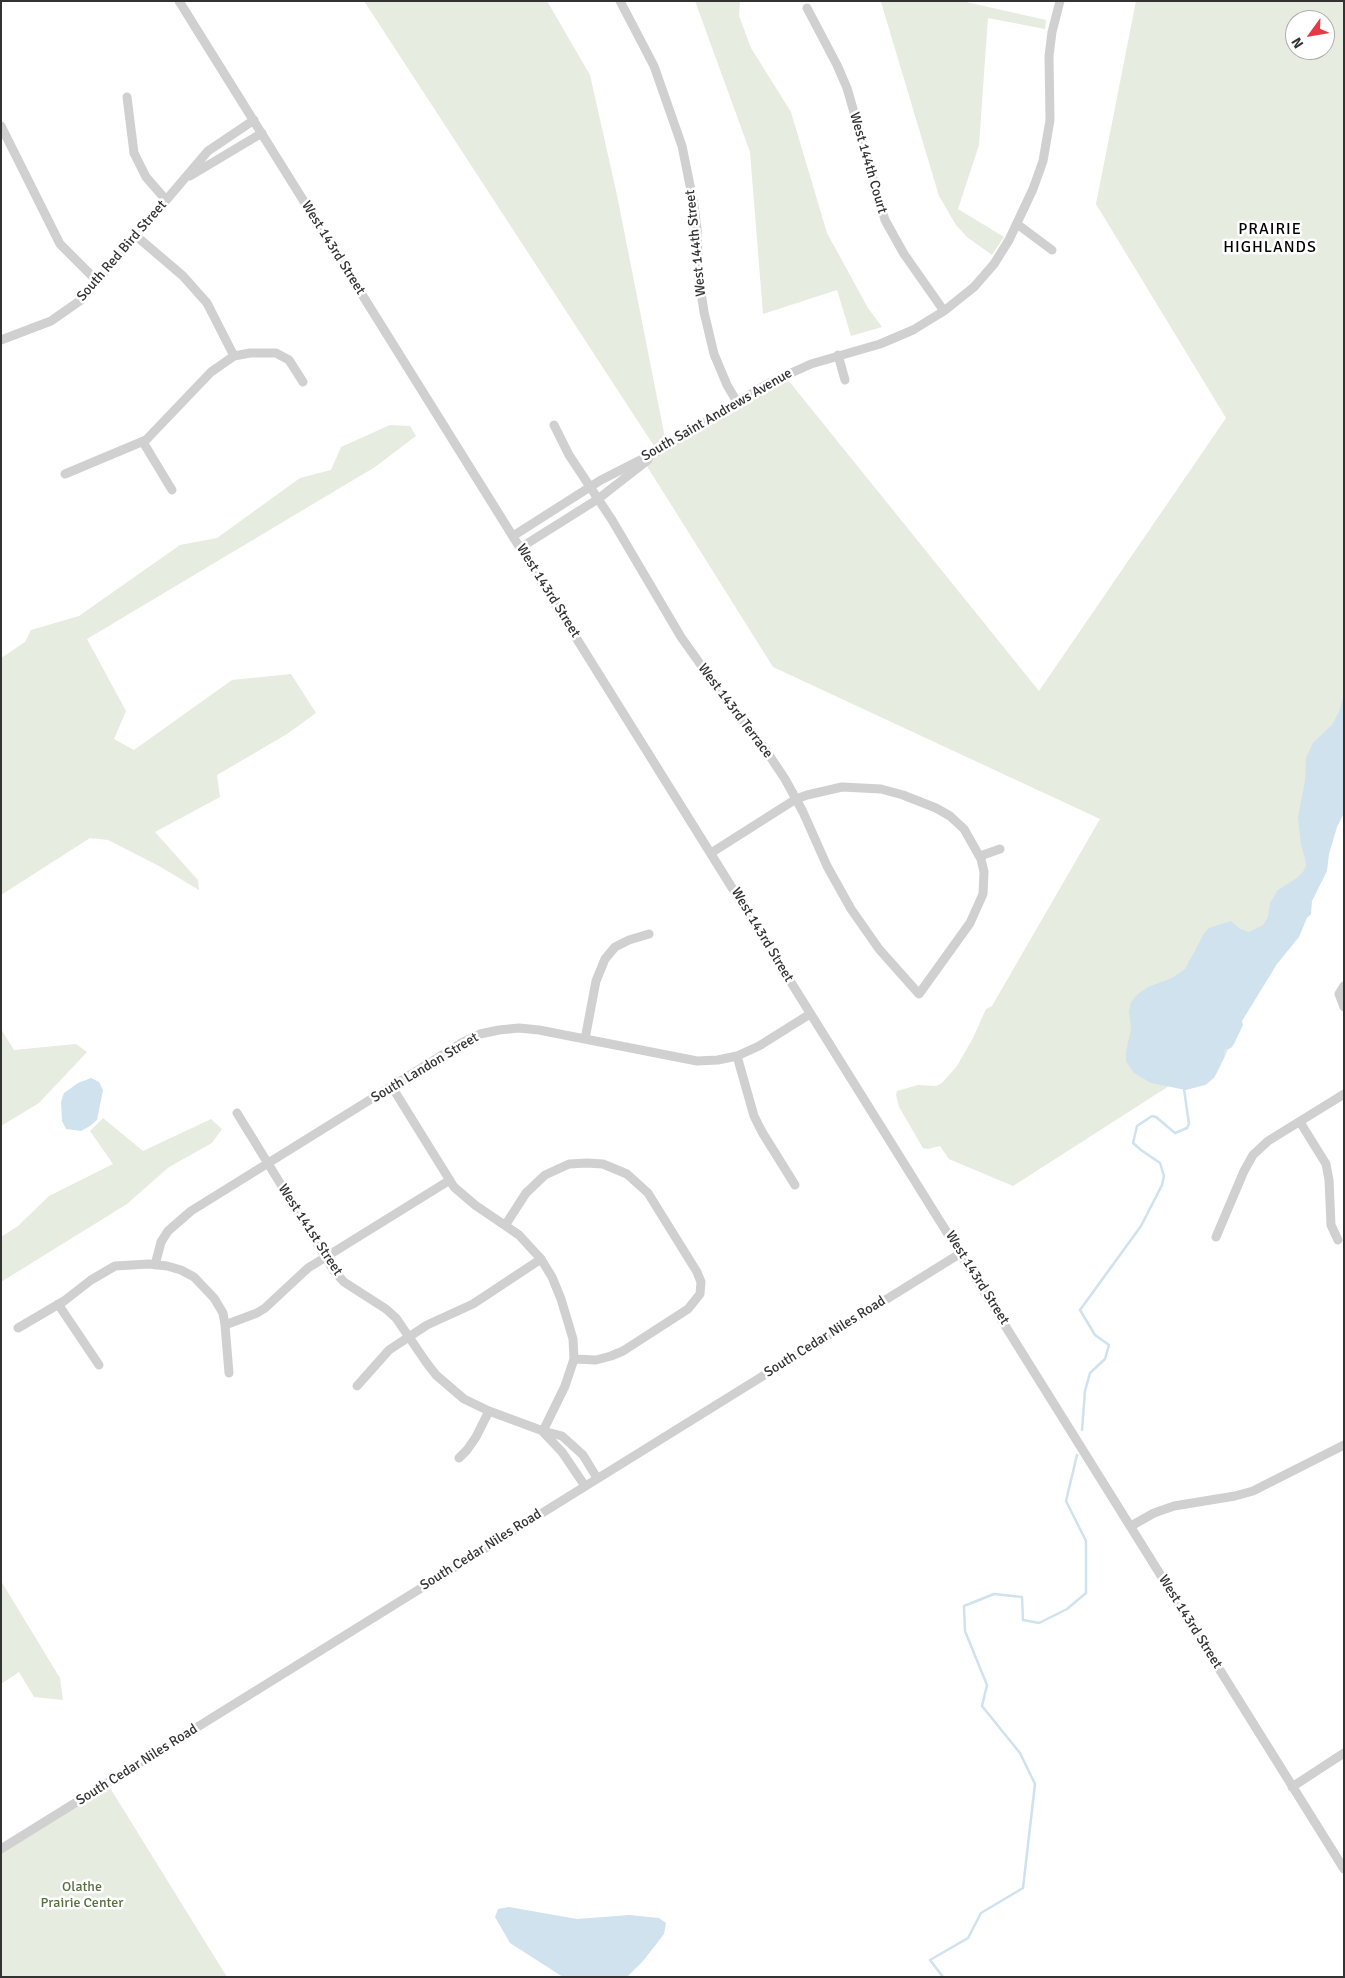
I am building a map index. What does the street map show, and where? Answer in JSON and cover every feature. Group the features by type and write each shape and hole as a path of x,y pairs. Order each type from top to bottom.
{"street":[{"name":"West 143rd Street","path":"179,1 1344,1869"},
{"name":"West 144th Street","path":"620,1 654,66 682,146 694,205 697,228 698,279 704,312 714,354 727,385 737,402"},
{"name":"South Saint Andrews Avenue","path":"513,536 590,487 658,451 784,375 838,355 897,337 944,311 962,298 984,276 1002,253 1034,189 1047,146 1050,120 1048,56 1060,1"},
{"name":"West 144th Court","path":"807,8 847,88 884,220 904,254 944,311"},
{"path":"127,97 134,153 146,177 166,200"},
{"name":"South Red Bird Street","path":"1,340 51,321 81,300 213,146 254,120"},
{"path":"1,126 60,244 97,281"},
{"name":"South Red Bird Street","path":"184,180 262,133"},
{"path":"1017,224 1052,250"},
{"path":"135,236 183,276 207,303 234,356"},
{"path":"65,474 143,442 211,372 234,356 250,353 276,353 289,360 303,382"},
{"path":"838,355 845,380"},
{"name":"West 143rd Terrace","path":"554,425 569,455 598,499 681,638 765,749 796,799 834,880 851,909 879,949 919,994 976,913 983,894 984,882 984,872 980,856"},
{"path":"143,442 172,490"},
{"path":"520,548 598,499 658,451"},
{"path":"711,853 796,799 819,791 842,787 868,787 902,794 942,811 957,821 971,837 980,856 1000,849"},
{"path":"585,1039 596,981 605,958 615,947 629,940 649,934"},
{"path":"1344,986 1339,994 1344,1007"},
{"name":"South Landon Street","path":"155,1265 161,1242 172,1225 228,1187 463,1042 480,1034 519,1028 539,1030 697,1061 718,1060 737,1056 759,1046 810,1014"},
{"path":"737,1056 754,1116 795,1185"},
{"path":"392,1087 450,1180 464,1196 506,1224 531,1246 552,1277 573,1339 574,1359 565,1386 543,1431"},
{"path":"1216,1237 1244,1171 1253,1155 1268,1141 1344,1094"},
{"name":"West 141st Street","path":"237,1113 325,1257 344,1282 386,1309 396,1318 426,1362 446,1384 464,1399 489,1411 562,1436 582,1455 597,1478"},
{"path":"1300,1122 1326,1164 1332,1225 1338,1240"},
{"path":"506,1224 526,1193 545,1176 569,1164 603,1164 627,1174 648,1193 697,1272 701,1282 700,1294 688,1309 612,1356 596,1360 574,1359"},
{"path":"225,1325 238,1322 265,1308 308,1268 450,1180"},
{"name":"South Cedar Niles Road","path":"1,1849 961,1253"},
{"path":"357,1386 389,1350 409,1336 426,1325 473,1304 541,1259"},
{"path":"18,1328 58,1304 90,1280 115,1266 155,1265 181,1270 194,1277 214,1298 222,1314 225,1325 229,1373"},
{"path":"58,1304 99,1365"},
{"path":"459,1458 476,1437 489,1411"},
{"name":"West 141st Street","path":"543,1431 562,1452 585,1486"},
{"path":"1131,1526 1154,1513 1174,1506 1235,1496 1253,1491 1344,1445"},
{"path":"1292,1787 1344,1753"}],"green space":[{"path":"364,1 547,1 590,75 617,195 665,438 654,446"},
{"path":"695,1 740,1 739,16 751,48 791,112 827,233 868,308 882,327 851,336 837,290 763,314 750,152"},
{"path":"882,1 962,1 1046,20 1045,29 988,18 979,145 958,209 1004,237 992,255 967,237 956,225 939,196"},
{"path":"1136,1 1344,1 1344,809 1217,1073 1207,1084 1187,1089 1169,1086 1013,1186 949,1159 940,1146 928,1149 923,1148 899,1107 896,1095 897,1091 918,1085 936,1086 942,1083 957,1066 973,1038 986,1009 992,1006 1100,819 773,667 645,463 784,375 1039,691 1226,418 1096,204"},
{"path":"390,425 410,426 416,436 375,467 87,639 126,711 114,739 134,750 232,680 291,674 316,713 287,734 217,775 220,797 155,832 198,880 199,890 159,866 108,840 90,838 1,895 1,658 25,642 31,630 79,616 180,545 217,538 300,478 331,470 341,447"},
{"path":"1,1029 14,1050 76,1044 87,1052 39,1103 1,1126"},
{"path":"103,1118 143,1151 211,1119 222,1129 212,1143 169,1167 127,1204 1,1282 1,1237 18,1226 49,1196 113,1164 90,1131"},
{"path":"1,1581 60,1678 63,1700 34,1697 19,1672 1,1684"},
{"name":"Olathe Prairie Center","path":"107,1783 227,1977 1,1977 1,1850"}],"water":[{"path":"1344,694 1344,813 1337,827 1329,854 1327,871 1312,901 1311,914 1307,918 1299,937 1277,964 1242,1021 1243,1025 1234,1044 1231,1048 1225,1050 1224,1057 1214,1078 1205,1085 1186,1090 1151,1083 1134,1073 1126,1061 1131,1029 1129,1012 1131,1002 1148,987 1172,978 1185,969 1209,928 1231,921 1240,929 1249,932 1263,925 1268,917 1270,903 1278,890 1303,872 1306,866 1301,845 1298,817 1305,781 1306,758 1313,743 1332,725 1339,712"},
{"path":"91,1078 99,1082 103,1090 97,1120 81,1131 66,1129 62,1121 61,1102 64,1093 78,1083"},
{"path":"509,1907 577,1919 629,1915 659,1918 666,1923 664,1934 643,1961 627,1977 563,1977 510,1943 495,1917 498,1909"}],"waterway":[{"path":"1082,1430 1085,1391 1090,1373 1105,1359 1109,1345 1095,1335 1080,1310 1141,1226 1162,1185 1164,1176 1160,1163 1133,1143 1137,1126 1152,1116 1156,1117 1175,1133 1187,1128 1189,1124 1184,1089"},
{"path":"943,1977 930,1960 968,1938 981,1913 1023,1888 1035,1784 1020,1753 982,1706 987,1685 965,1631 964,1606 994,1594 1022,1597 1023,1620 1039,1623 1067,1609 1086,1593 1086,1541 1066,1501 1077,1455"}],"district":[{"name":"PRAIRIE HIGHLANDS","path":"1270,239"}]}
